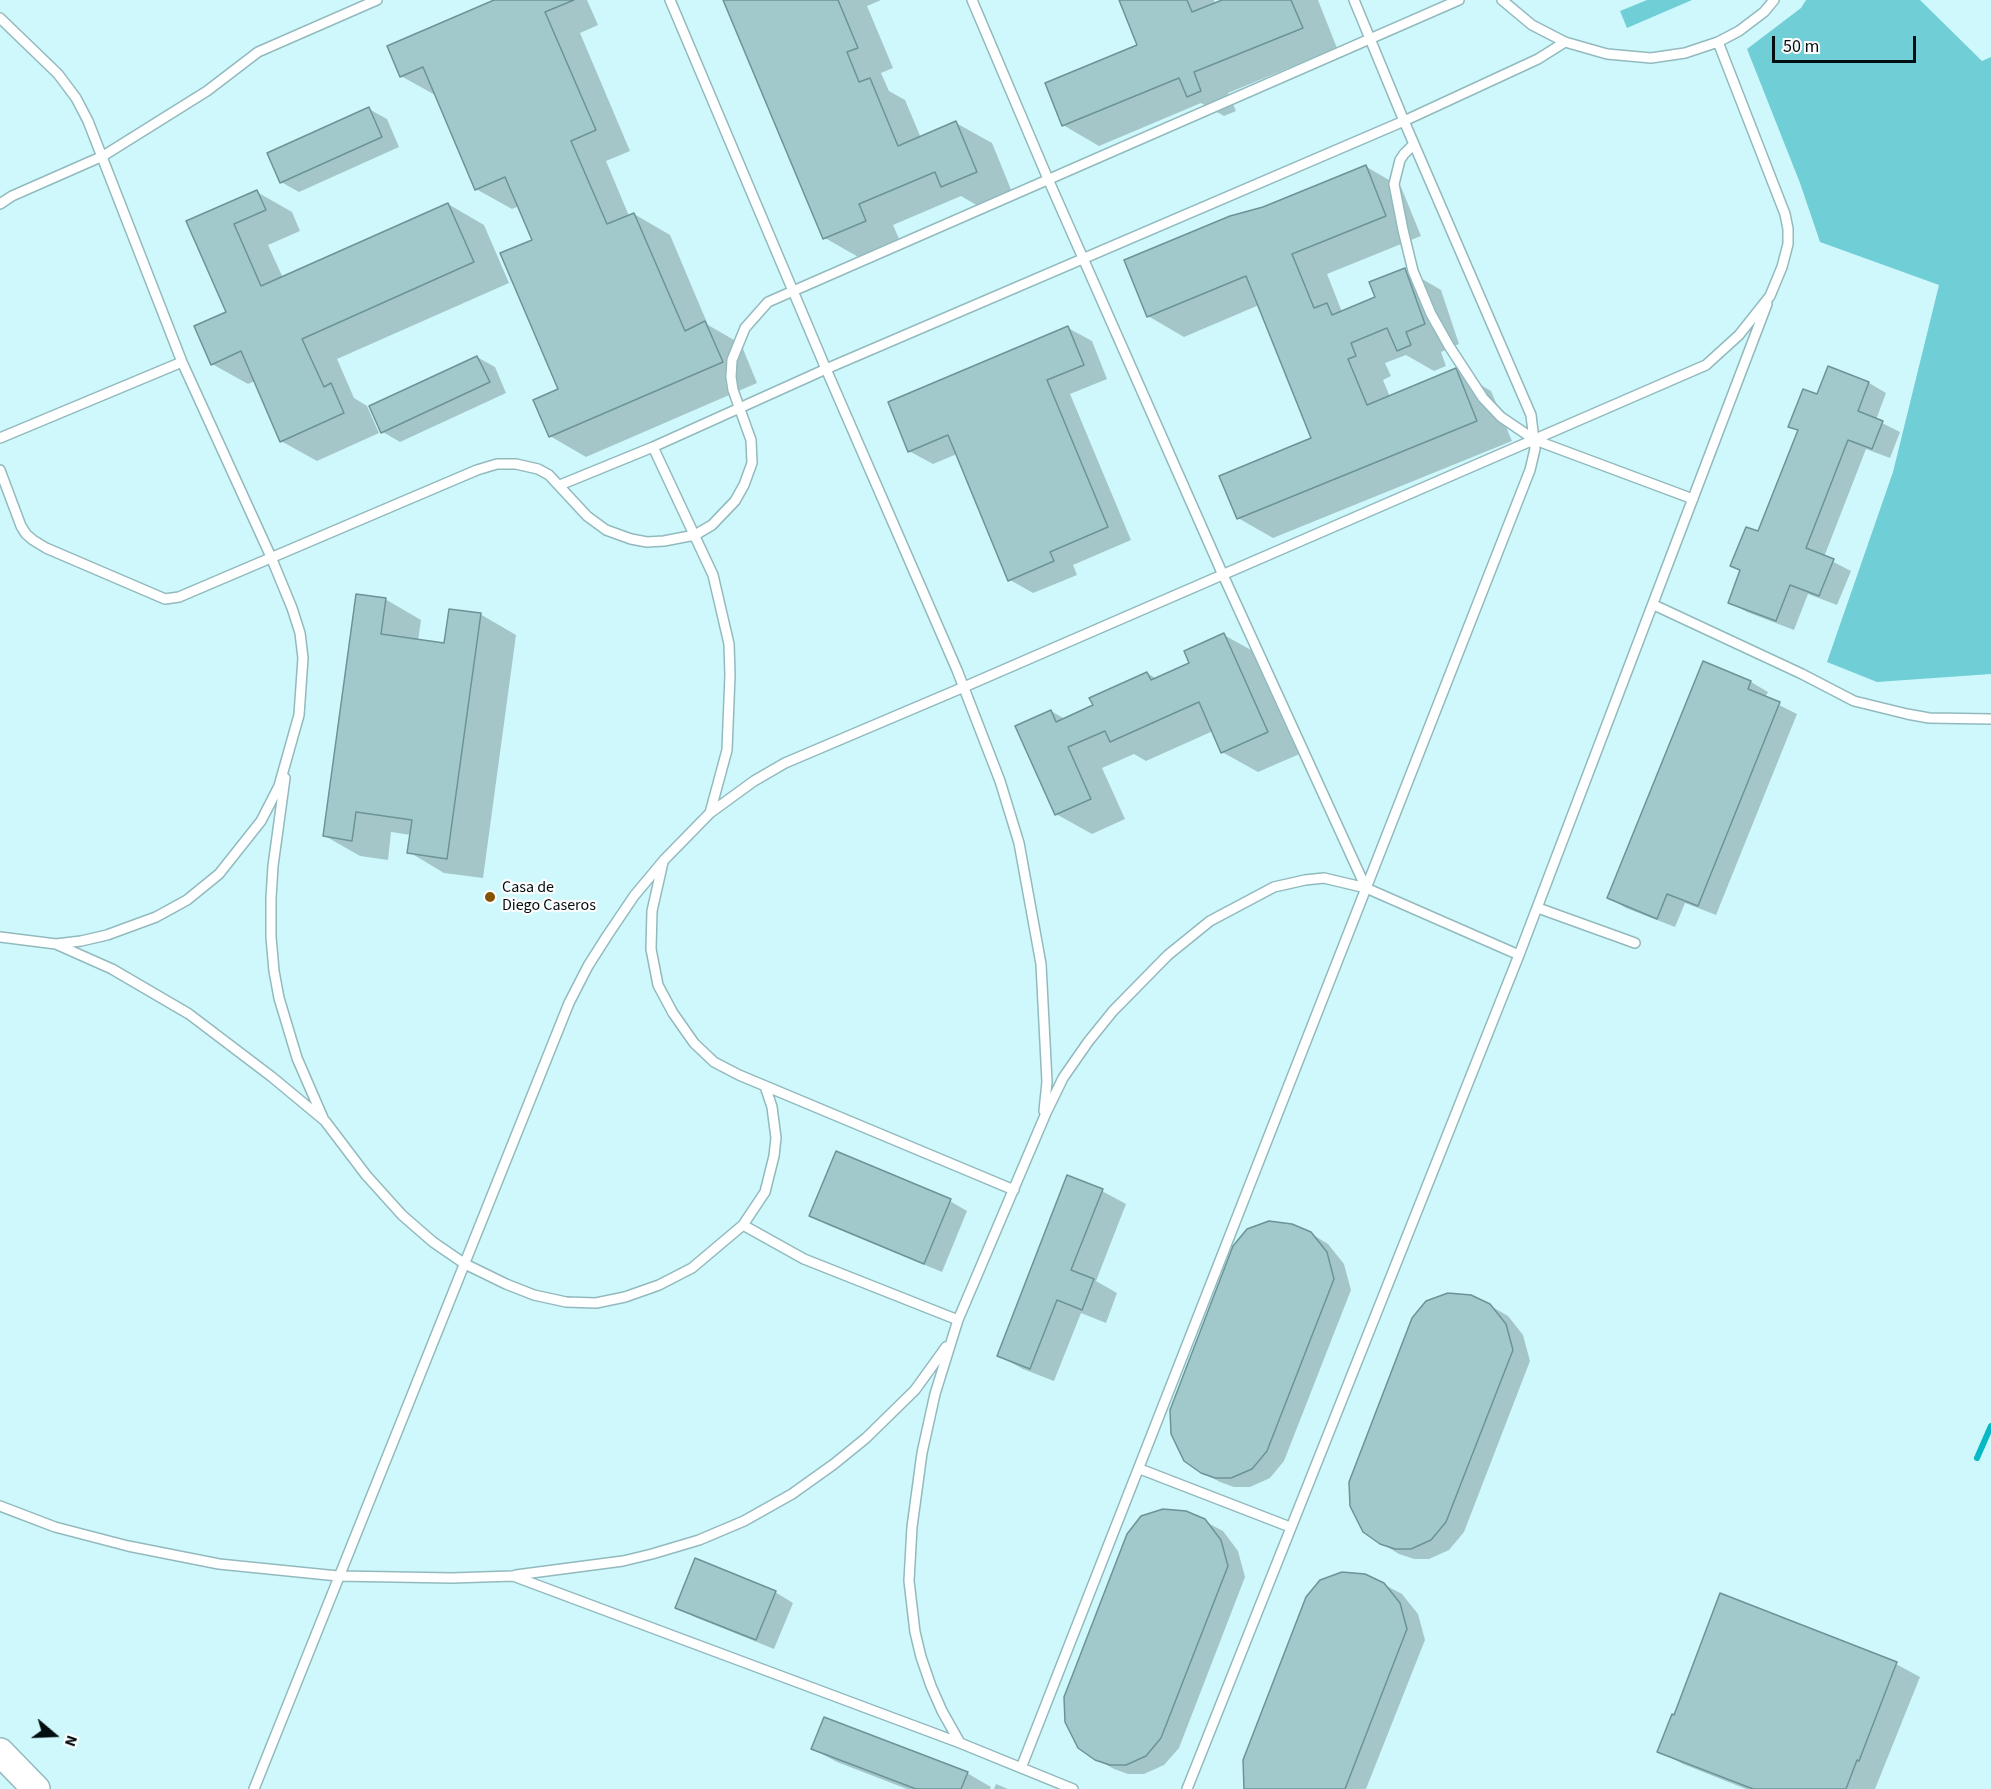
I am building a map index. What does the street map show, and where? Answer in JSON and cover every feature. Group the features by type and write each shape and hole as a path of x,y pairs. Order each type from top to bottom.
{"street":[{"path":"0,1752 36,1789"}],"lane":[{"path":"351,0 354,10"},
{"path":"0,204 12,196 103,156 207,91 258,52 377,0"},
{"path":"670,0 964,687 1000,781 1018,843 1041,964 1047,1082 1044,1116"},
{"path":"972,0 1048,179 1223,575 1366,888"},
{"path":"1021,1768 1530,470 1535,449 1531,415 1354,0"},
{"path":"0,470 21,526 33,540 46,548 165,599 179,597 477,470 497,464 516,464 549,474 588,516 606,530 631,539 647,542 664,541 695,535 712,525 735,501 752,463 751,440 733,390 732,360 745,328 768,302 1459,0"},
{"path":"1502,0 1532,25 1565,42 1607,54 1651,58 1684,53 1718,42 1739,31 1764,12 1774,0"},
{"path":"0,18 58,74 76,98 88,121 182,362 271,557 300,633 303,658 299,715 279,786 261,821 219,874 195,893 156,917 132,927 81,941 56,944 0,937"},
{"path":"560,485 653,447 826,369 1404,121 1538,59 1565,42"},
{"path":"1187,1789 1538,908 1782,267 1788,244 1785,214 1718,42"},
{"path":"1414,144 1400,160 1394,184 1402,230 1413,271 1431,314 1483,398 1501,417 1535,440 1693,499"},
{"path":"254,1789 569,1004 588,966 634,896 664,860 710,813 754,781 785,763 1706,365 1739,335 1770,296"},
{"path":"0,438 182,362"},
{"path":"653,447 713,575 729,644 727,750 710,813"},
{"path":"1653,605 1802,674 1854,701 1929,718 1991,720"},
{"path":"288,758 273,866 271,937 274,971 279,998 297,1058 325,1121"},
{"path":"664,860 652,912 651,949 658,985 673,1013 694,1043 714,1062 765,1086 1014,1190"},
{"path":"960,1743 942,1711 921,1657 915,1632 909,1581 912,1527 922,1453 935,1394 958,1320 1044,1116 1063,1078 1113,1011 1167,955 1210,921 1274,887 1324,878 1366,888 1519,955"},
{"path":"1538,908 1635,943"},
{"path":"56,944 112,969 189,1014 272,1077 325,1121 366,1175 402,1215 433,1242 465,1264 534,1295 566,1302 596,1303 625,1297 658,1285 692,1268 743,1225 765,1192 774,1156 776,1138 772,1107 765,1086"},
{"path":"743,1225 804,1259 958,1320"},
{"path":"0,1506 55,1527 128,1546 219,1564 338,1576 452,1578 513,1576 623,1561 699,1540 744,1521 792,1494 866,1438 915,1390 952,1338"},
{"path":"1140,1468 1290,1527"},
{"path":"513,1576 960,1743 1073,1789"}],"shaded area":[{"path":"1647,0 1692,0 1627,28 1620,11"},
{"path":"1806,0 1920,0 1982,61 1991,57 1991,674 1877,682 1827,662 1893,472 1939,285 1820,242 1800,183 1747,49 1801,8"}],"building":[{"path":"494,0 574,0 545,12 596,130 571,141 607,224 634,213 685,331 705,321 723,362 549,437 533,400 558,389 500,253 532,240 505,177 475,190 423,67 400,77 387,46"},
{"path":"723,0 838,0 858,48 847,52 859,82 870,78 898,146 956,121 977,172 941,187 935,172 859,204 866,221 823,239"},
{"path":"1119,0 1187,0 1192,12 1222,0 1291,0 1303,28 1194,72 1201,91 1187,97 1179,78 1062,126 1045,83 1137,45"},
{"path":"369,107 382,137 280,183 267,153"},
{"path":"1366,165 1386,216 1292,254 1314,308 1327,303 1332,315 1375,297 1369,282 1405,268 1425,324 1406,332 1411,345 1397,351 1387,328 1351,343 1356,356 1348,359 1367,405 1456,368 1477,421 1237,519 1219,476 1311,438 1246,276 1147,317 1124,260 1230,216 1263,207"},
{"path":"257,190 266,210 234,224 261,286 448,203 474,262 302,339 324,387 331,383 344,413 280,442 241,351 211,365 194,326 226,312 186,221"},
{"path":"1068,326 1084,365 1047,380 1108,527 1050,552 1054,561 1008,581 948,435 908,452 888,402"},
{"path":"477,356 490,382 381,433 369,406"},
{"path":"1828,366 1869,382 1858,411 1883,421 1872,449 1848,440 1806,548 1834,559 1819,596 1790,585 1776,621 1728,603 1740,570 1730,566 1746,527 1758,531 1798,430 1788,427 1803,389 1817,394"},
{"path":"356,594 386,598 381,634 444,643 449,609 481,613 447,859 407,853 412,820 356,812 352,841 323,836"},
{"path":"1224,633 1268,732 1221,753 1199,702 1110,742 1105,731 1068,747 1091,799 1055,815 1015,726 1051,710 1056,722 1093,705 1089,698 1147,672 1151,680 1189,663 1184,651"},
{"path":"1703,661 1751,681 1748,689 1780,702 1698,906 1667,894 1657,919 1607,898"},
{"path":"836,1151 951,1199 924,1264 809,1216"},
{"path":"1067,1175 1103,1189 1071,1270 1094,1279 1082,1310 1057,1300 1030,1369 997,1356"},
{"path":"1269,1221 1292,1224 1311,1232 1327,1252 1334,1279 1267,1451 1252,1469 1231,1478 1215,1478 1201,1473 1184,1461 1171,1434 1170,1410 1233,1246 1247,1229"},
{"path":"1448,1293 1471,1295 1490,1304 1506,1324 1513,1350 1446,1522 1431,1540 1411,1549 1395,1549 1380,1544 1363,1532 1350,1506 1349,1482 1412,1318 1426,1301"},
{"path":"1163,1509 1186,1511 1205,1519 1221,1540 1228,1566 1161,1738 1146,1756 1126,1765 1110,1765 1095,1760 1078,1748 1065,1722 1064,1697 1127,1534 1141,1516"},
{"path":"695,1558 776,1591 756,1640 675,1608"},
{"path":"1342,1572 1365,1574 1384,1583 1400,1603 1407,1629 1345,1789 1244,1789 1243,1760 1306,1597 1320,1580"},
{"path":"1720,1593 1897,1662 1846,1789 1753,1789 1657,1752 1672,1714 1674,1715"},
{"path":"824,1717 968,1772 961,1789 916,1789 811,1749"}],"waterway":[{"path":"1977,1458 1991,1426"}],"place":[{"name":"Casa de Diego Caseros","path":"490,897"}]}
